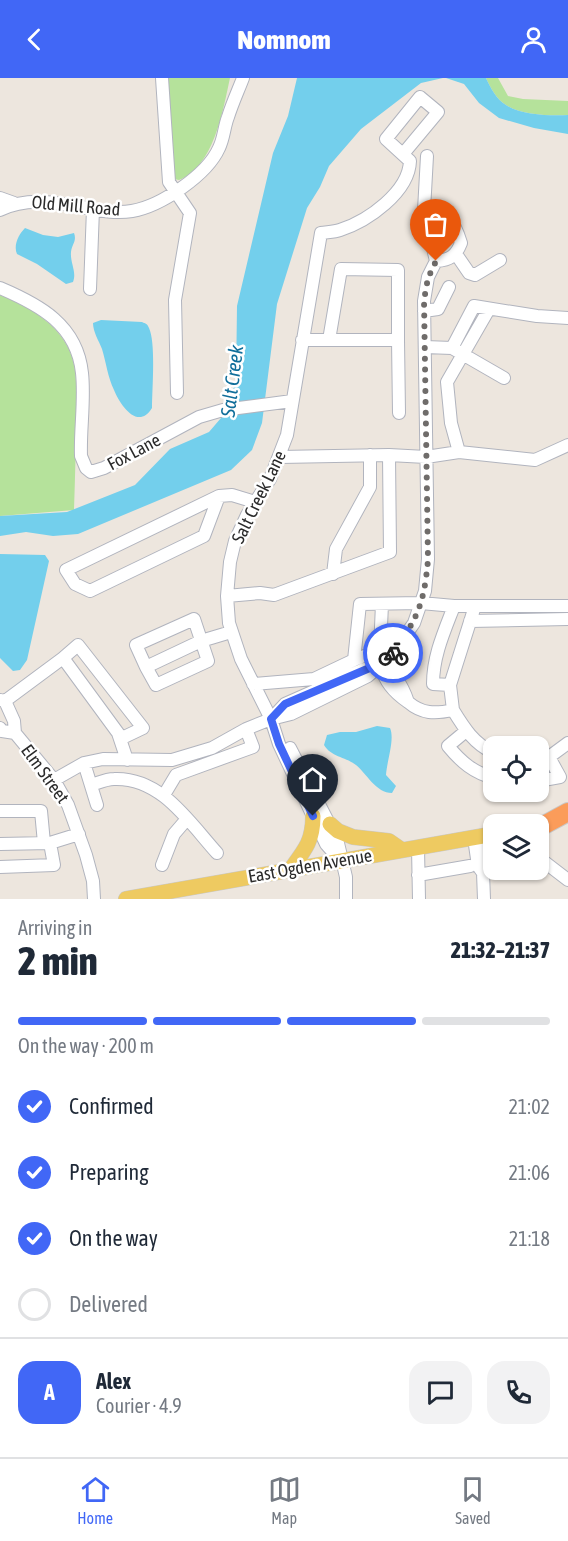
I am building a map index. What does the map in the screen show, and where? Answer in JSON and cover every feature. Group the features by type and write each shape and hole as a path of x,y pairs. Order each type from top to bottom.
{"highway":[{"path":"549,822 568,812"}],"main road":[{"path":"290,870 307,848 313,832 313,816"},
{"path":"549,824 568,820"},
{"path":"330,824 338,831 353,837 389,841 402,850"},
{"name":"East Ogden Avenue","path":"126,899 184,894 290,870 483,836"}],"street":[{"path":"162,78 169,182 190,213 175,300 177,393"},
{"name":"Old Mill Road","path":"0,198 14,202 42,202 111,211 132,211 148,205 176,191 200,175 214,158 243,78"},
{"path":"420,97 438,112 403,154 386,139 420,97"},
{"name":"Salt Creek Lane","path":"340,861 337,839 330,824 286,740 271,719 241,659 231,632 227,596 232,552 241,526 270,479 287,435 321,233 339,230 379,210 410,172 410,161 403,154"},
{"path":"54,780 84,763 103,759 172,760 212,748 246,729 271,719 285,704 379,664 391,656 414,623 425,591 428,560 424,311 428,278 436,261 424,210 427,156"},
{"name":"Old Mill Road","path":"0,210 14,202"},
{"path":"90,289 93,209"},
{"path":"424,210 434,209 444,212 458,233 461,243 456,254 447,260 436,261"},
{"path":"456,254 469,273 476,275 500,260"},
{"path":"330,340 341,269 398,270 399,413"},
{"path":"424,311 438,309 450,287"},
{"name":"Fox Lane","path":"0,288 42,308 54,317 73,344 82,372 81,456 83,463 91,472 104,468 199,417 223,411 292,401"},
{"path":"452,348 474,306 537,316 568,318"},
{"path":"459,452 451,423 447,382 489,309"},
{"path":"302,340 398,340"},
{"path":"425,347 452,348 504,378"},
{"path":"280,457 389,455 426,457 459,452 535,460 568,445"},
{"path":"333,574 336,549 370,487 370,455"},
{"path":"227,596 260,593 274,595 390,552 389,455"},
{"path":"219,496 204,536 90,591 75,584 66,570 219,496 232,495 255,502"},
{"path":"354,660 360,604 568,606"},
{"path":"253,684 314,679 380,650 382,604"},
{"path":"450,685 433,684 433,667 441,637 454,606"},
{"path":"475,606 450,685 453,710 466,731 483,748"},
{"path":"194,619 208,661 156,685 146,667 136,645 194,619"},
{"path":"470,621 568,620"},
{"path":"146,667 201,641 231,632"},
{"path":"2,700 78,645 143,728 120,739"},
{"path":"63,658 118,733 127,760"},
{"path":"379,664 392,692 416,709 427,712 453,710"},
{"name":"Elm Street","path":"2,700 14,721 15,733 54,780 73,816 93,881 94,899"},
{"name":"Salt Creek Lane","path":"271,719 279,744 326,844 340,861"},
{"name":"Elm Street","path":"0,728 2,731 15,733"},
{"path":"164,795 176,775 254,747 246,729"},
{"path":"466,731 448,746 469,768 483,772"},
{"path":"549,755 568,743"},
{"path":"172,760 176,775"},
{"path":"84,763 97,805"},
{"path":"549,764 560,777 549,779"},
{"path":"91,785 113,779 145,783 164,795 217,853"},
{"path":"0,811 41,811 54,865 0,867"},
{"path":"162,865 174,834 186,820"},
{"path":"0,844 47,843 79,834"},
{"path":"483,836 478,866 483,868"},
{"path":"418,848 419,899"},
{"path":"340,861 346,877 346,899"},
{"path":"549,864 568,880"},
{"path":"418,875 470,866"},
{"path":"484,899 487,880"}],"green space":[{"path":"165,78 230,78 220,121 209,150 191,173 179,180 174,179"},
{"path":"486,78 498,78 508,96 568,101 568,115 536,114 512,108 497,97"},
{"path":"0,295 37,314 48,323 66,343 72,356 76,387 74,510 0,516"}],"water":[{"path":"297,78 443,78 421,83 361,129 329,166 307,208 277,304 262,423 252,450 231,470 78,534 53,536 26,532 0,536 0,516 67,512 135,485 170,449 209,432 221,418 236,382 237,306 273,153 288,116"},
{"path":"446,78 486,78 497,97 512,108 536,114 568,115 568,134 534,128 499,118 479,103 464,84"},
{"path":"25,228 43,235 58,237 74,233 75,240 71,252 73,282 66,284 37,264 17,254 17,240"},
{"path":"101,320 142,322 149,328 153,355 152,408 141,417 135,416 125,408 112,385 93,326 93,323"},
{"path":"0,554 45,555 49,561 27,660 20,670 13,671 0,658"},
{"path":"377,726 390,728 391,744 386,775 396,786 392,793 381,790 356,765 331,752 324,745 327,735 356,732"}],"way so far":[{"path":"393,653 414,623 425,591 428,560 424,300 428,278 436,261"}],"route":[{"path":"313,816 279,744 271,719 285,704 379,664 393,653"}],"water label":[{"name":"Salt Creek","path":"232,381"}]}
